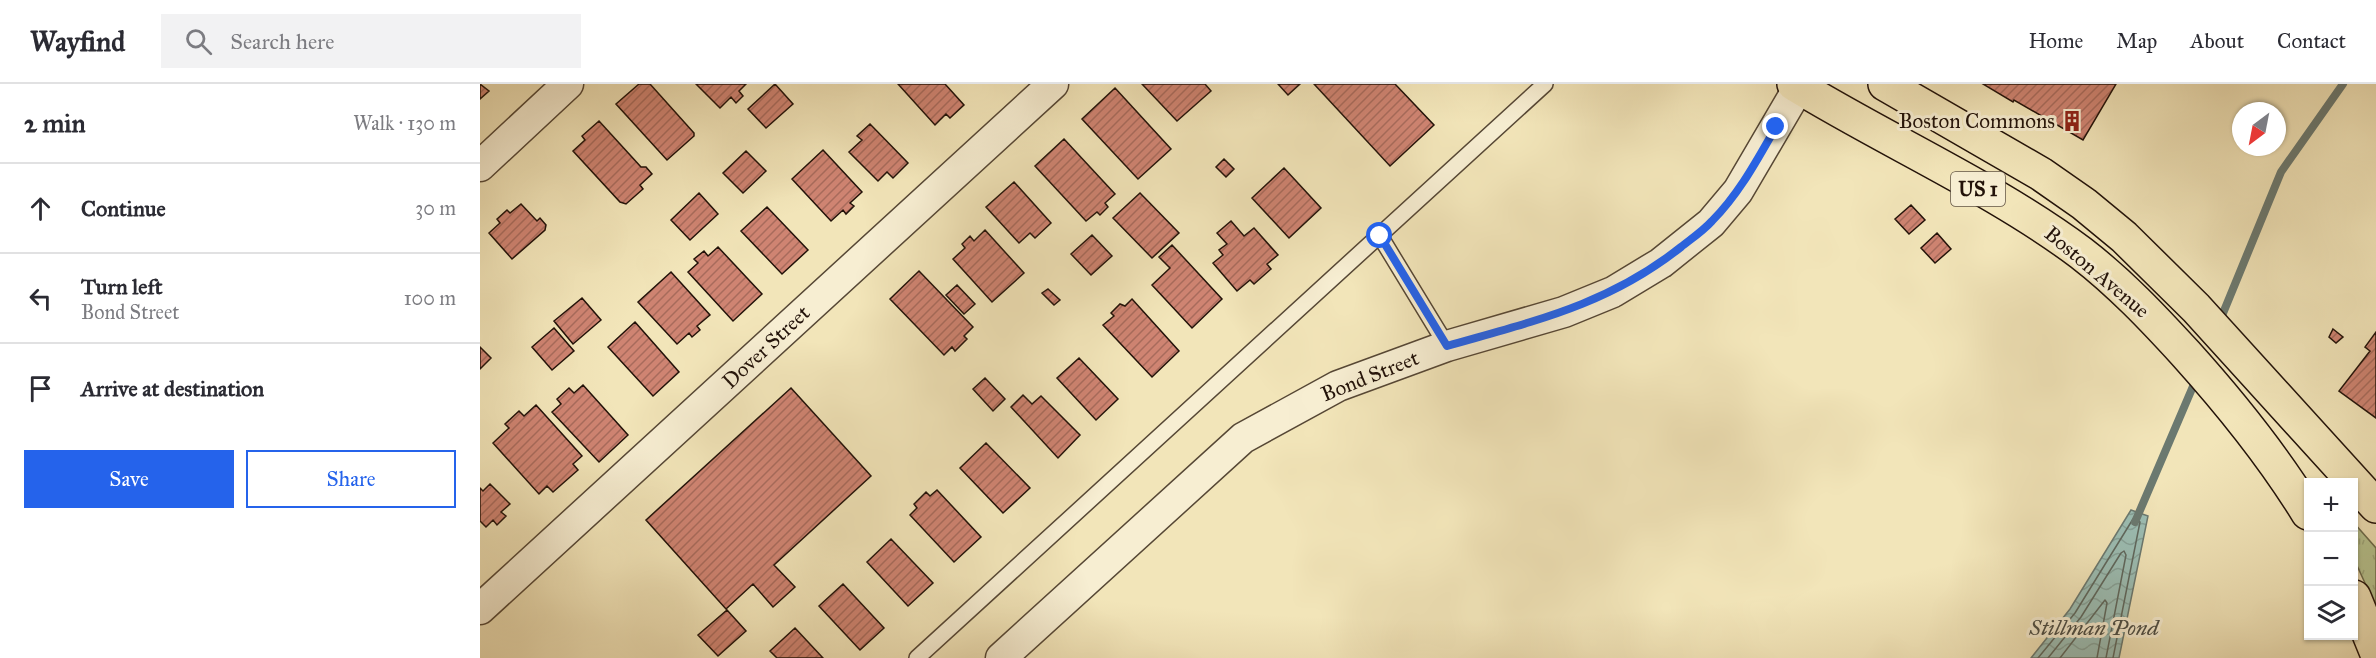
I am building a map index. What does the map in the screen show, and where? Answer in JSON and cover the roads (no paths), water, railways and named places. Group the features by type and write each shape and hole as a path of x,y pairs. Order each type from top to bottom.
{"main road":[{"name":"Boston Avenue","path":"1885,84 2041,174 2084,204 2124,237 2161,271 2376,506"},
{"name":"Boston Avenue","path":"1797,86 2039,224 2081,254 2144,309 2210,381 2260,443 2304,507"},
{"path":"2358,607 2376,651"}],"street":[{"path":"480,166 568,84"},
{"name":"Dover Street","path":"480,609 1053,84"},
{"name":"Bond Street","path":"1001,658 1243,438 1338,386 1447,346 1564,312 1613,292 1661,263 1711,223 1738,191 1797,86"}],"lane":[{"path":"917,658 1545,84"},
{"path":"1380,236 1447,346"}],"water":[{"name":"Stillman Pond","path":"2131,510 2148,516 2119,658 2031,658 2070,609"}],"waterway":[{"path":"2219,323 2281,172 2343,84"},
{"path":"2135,522 2197,377"}],"place":[{"name":"Boston Commons","path":"2072,121"}]}
